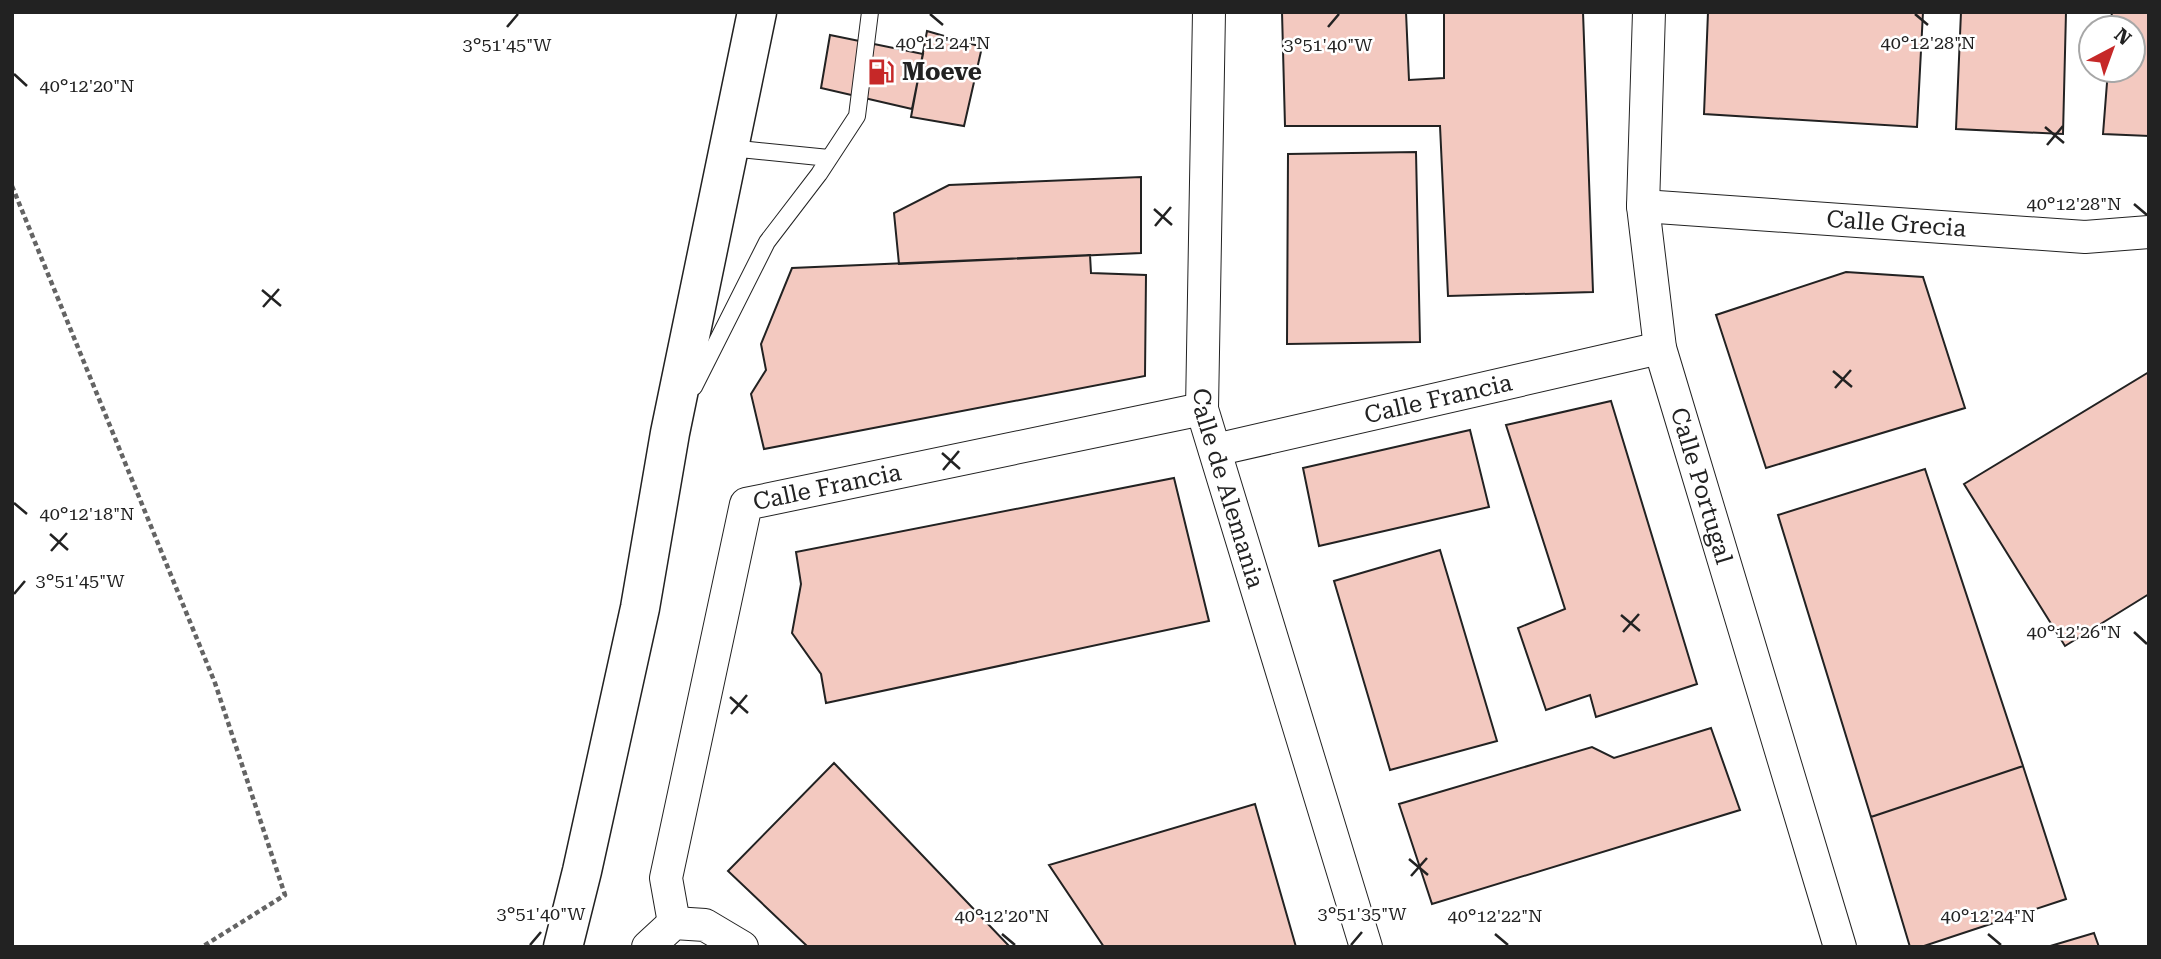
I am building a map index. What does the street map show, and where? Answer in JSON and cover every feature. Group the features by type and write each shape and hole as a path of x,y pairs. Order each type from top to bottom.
{"main road":[{"path":"563,947 640,608 670,433 757,12"},
{"path":"579,947 582,871"}],"street":[{"name":"Calle de Alemania","path":"1209,12 1202,410 1366,947"},
{"name":"Calle Portugal","path":"1649,12 1643,206 1660,348 1840,947"},
{"name":"Calle Grecia","path":"1643,206 2085,237 2149,232"},
{"name":"Calle Francia","path":"1215,450 1660,348"},
{"name":"Calle Francia","path":"674,923 666,878 746,504 1202,410"},
{"path":"648,947 674,923 705,925 742,947"}],"lane":[{"path":"670,433 767,242 857,116 870,12"},
{"path":"730,148 829,158"}],"path":[{"path":"12,187 215,683 285,895 202,947"}],"building":[{"path":"1282,12 1406,12 1409,80 1444,78 1444,12 1583,12 1593,292 1448,296 1440,126 1285,126"},
{"path":"1708,12 1923,12 1917,127 1704,114"},
{"path":"1961,12 2066,12 2063,134 1956,129"},
{"path":"2149,12 2149,136 2103,134 2107,84 2147,84 2147,14 2112,14"},
{"path":"927,31 982,47 964,126 911,117"},
{"path":"830,35 923,54 912,109 821,88"},
{"path":"1416,152 1420,342 1287,344 1288,154"},
{"path":"1141,177 1141,253 899,264 894,213 949,185"},
{"path":"1090,255 1091,273 1146,275 1145,376 764,449 751,394 766,370 761,344 792,268"},
{"path":"1846,272 1923,277 1965,408 1766,468 1716,315"},
{"path":"2149,372 2149,594 2065,646 1964,484"},
{"path":"1611,401 1697,684 1596,717 1590,695 1546,710 1518,628 1565,609 1506,425"},
{"path":"1470,430 1489,507 1319,546 1303,468"},
{"path":"1925,469 2023,766 1871,817 1778,515"},
{"path":"1174,478 1209,621 826,703 821,674 792,633 801,584 796,552"},
{"path":"1440,550 1497,741 1390,770 1334,581"},
{"path":"1711,728 1740,810 1432,904 1399,804 1592,747 1614,758"},
{"path":"834,763 1010,947 808,947 728,871"},
{"path":"2023,766 2066,899 1921,947 1910,947 1871,817"},
{"path":"1255,804 1296,947 1104,947 1049,865"},
{"path":"2094,933 2099,947 2047,947"}],"place":[{"name":"Moeve","path":"881,72"}]}
